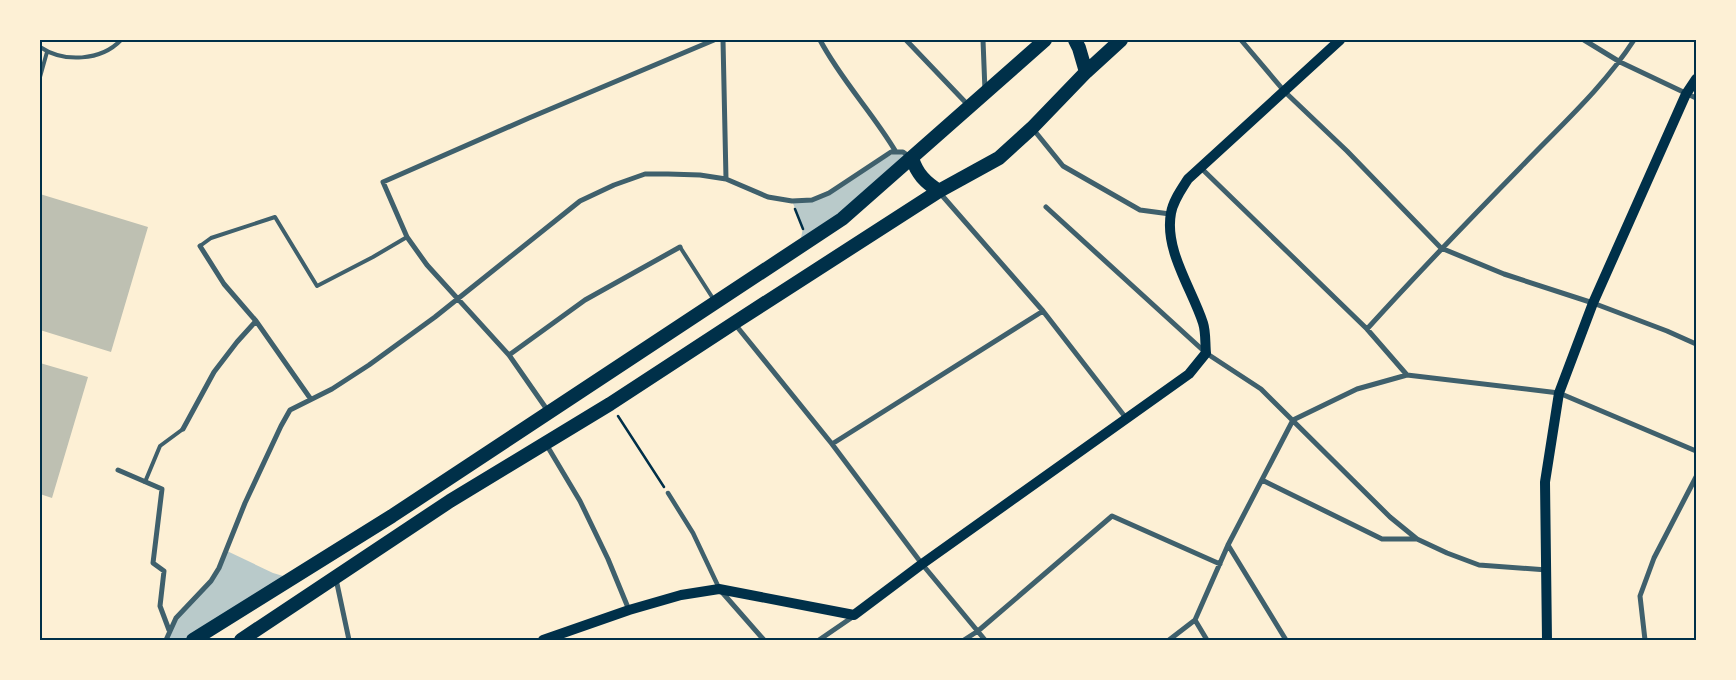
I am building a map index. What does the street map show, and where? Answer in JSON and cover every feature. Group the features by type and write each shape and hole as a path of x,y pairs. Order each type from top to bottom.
{"highway":[{"path":"193,640 392,516 842,218 1045,40"},
{"path":"1074,40 1079,48 1086,72"},
{"path":"241,640 450,501 610,404 734,322 938,192 999,158 1121,40"},
{"path":"912,158 921,178 938,192"}],"main road":[{"path":"543,640 629,610 681,595 719,589 854,615 922,564 1189,374 1206,353 1204,324 1182,274 1171,238 1170,214 1175,200 1188,179 1340,40"},
{"path":"1547,640 1545,482 1559,393 1593,303 1691,96 1696,79"}],"street":[{"path":"548,412 509,355 427,265 407,237 383,182 714,40"},
{"path":"723,40 726,179"},
{"path":"820,40 830,58 886,134 896,152"},
{"path":"906,40 969,107"},
{"path":"983,40 985,94"},
{"path":"1241,40 1284,92 1347,151 1441,248 1504,274 1593,303 1696,344"},
{"path":"1584,40 1620,62 1691,96"},
{"path":"1367,329 1441,248 1620,62 1634,40"},
{"path":"1032,128 1064,166 1140,210 1170,214"},
{"path":"166,640 176,618 211,581 219,568 246,503 290,410 310,398 332,389 369,365 458,298 580,201 614,185 645,174 700,175 726,179 768,197 792,201 812,200 830,193 891,152 903,152 912,158"},
{"path":"1200,168 1367,329 1407,375"},
{"path":"938,192 1043,311 1126,418"},
{"path":"1046,207 1206,353 1261,389 1390,517 1417,539 1447,554 1479,565 1547,570"},
{"path":"200,246 224,284 256,321 310,398"},
{"path":"509,355 585,300 680,248"},
{"path":"832,444 1043,311"},
{"path":"183,430 214,372 256,321"},
{"path":"734,322 832,444 922,564 985,640"},
{"path":"1168,640 1195,620 1228,545 1293,420 1357,389 1407,375 1559,393 1696,451"},
{"path":"546,444 580,501 608,559 629,610"},
{"path":"118,470 162,489 153,562 164,571 160,606 170,630"},
{"path":"1645,640 1640,596 1654,558 1696,477"},
{"path":"1262,480 1382,539 1417,539"},
{"path":"668,493 693,533 719,589 764,640"},
{"path":"964,640 978,631 1112,516 1220,564"},
{"path":"1228,545 1286,640"},
{"path":"336,578 349,640"},
{"path":"819,640 854,615"},
{"path":"1195,620 1207,640"}],"lane":[{"path":"40,47 48,52 68,58 93,56 115,46 121,40"},
{"path":"40,76 48,52"},
{"path":"200,246 211,238 275,217 317,286 407,237"},
{"path":"680,248 716,303"},
{"path":"145,482 160,446 183,430"}],"path":[{"path":"610,404 668,493"}],"shaded area":[{"path":"896,152 912,158 783,259 801,238 803,228 792,201 812,200"},
{"path":"227,551 273,573 290,578 193,640 166,640 176,618 209,583"}],"building":[{"path":"40,194 148,227 111,352 40,330"},
{"path":"40,363 88,377 52,498 40,494"}]}
